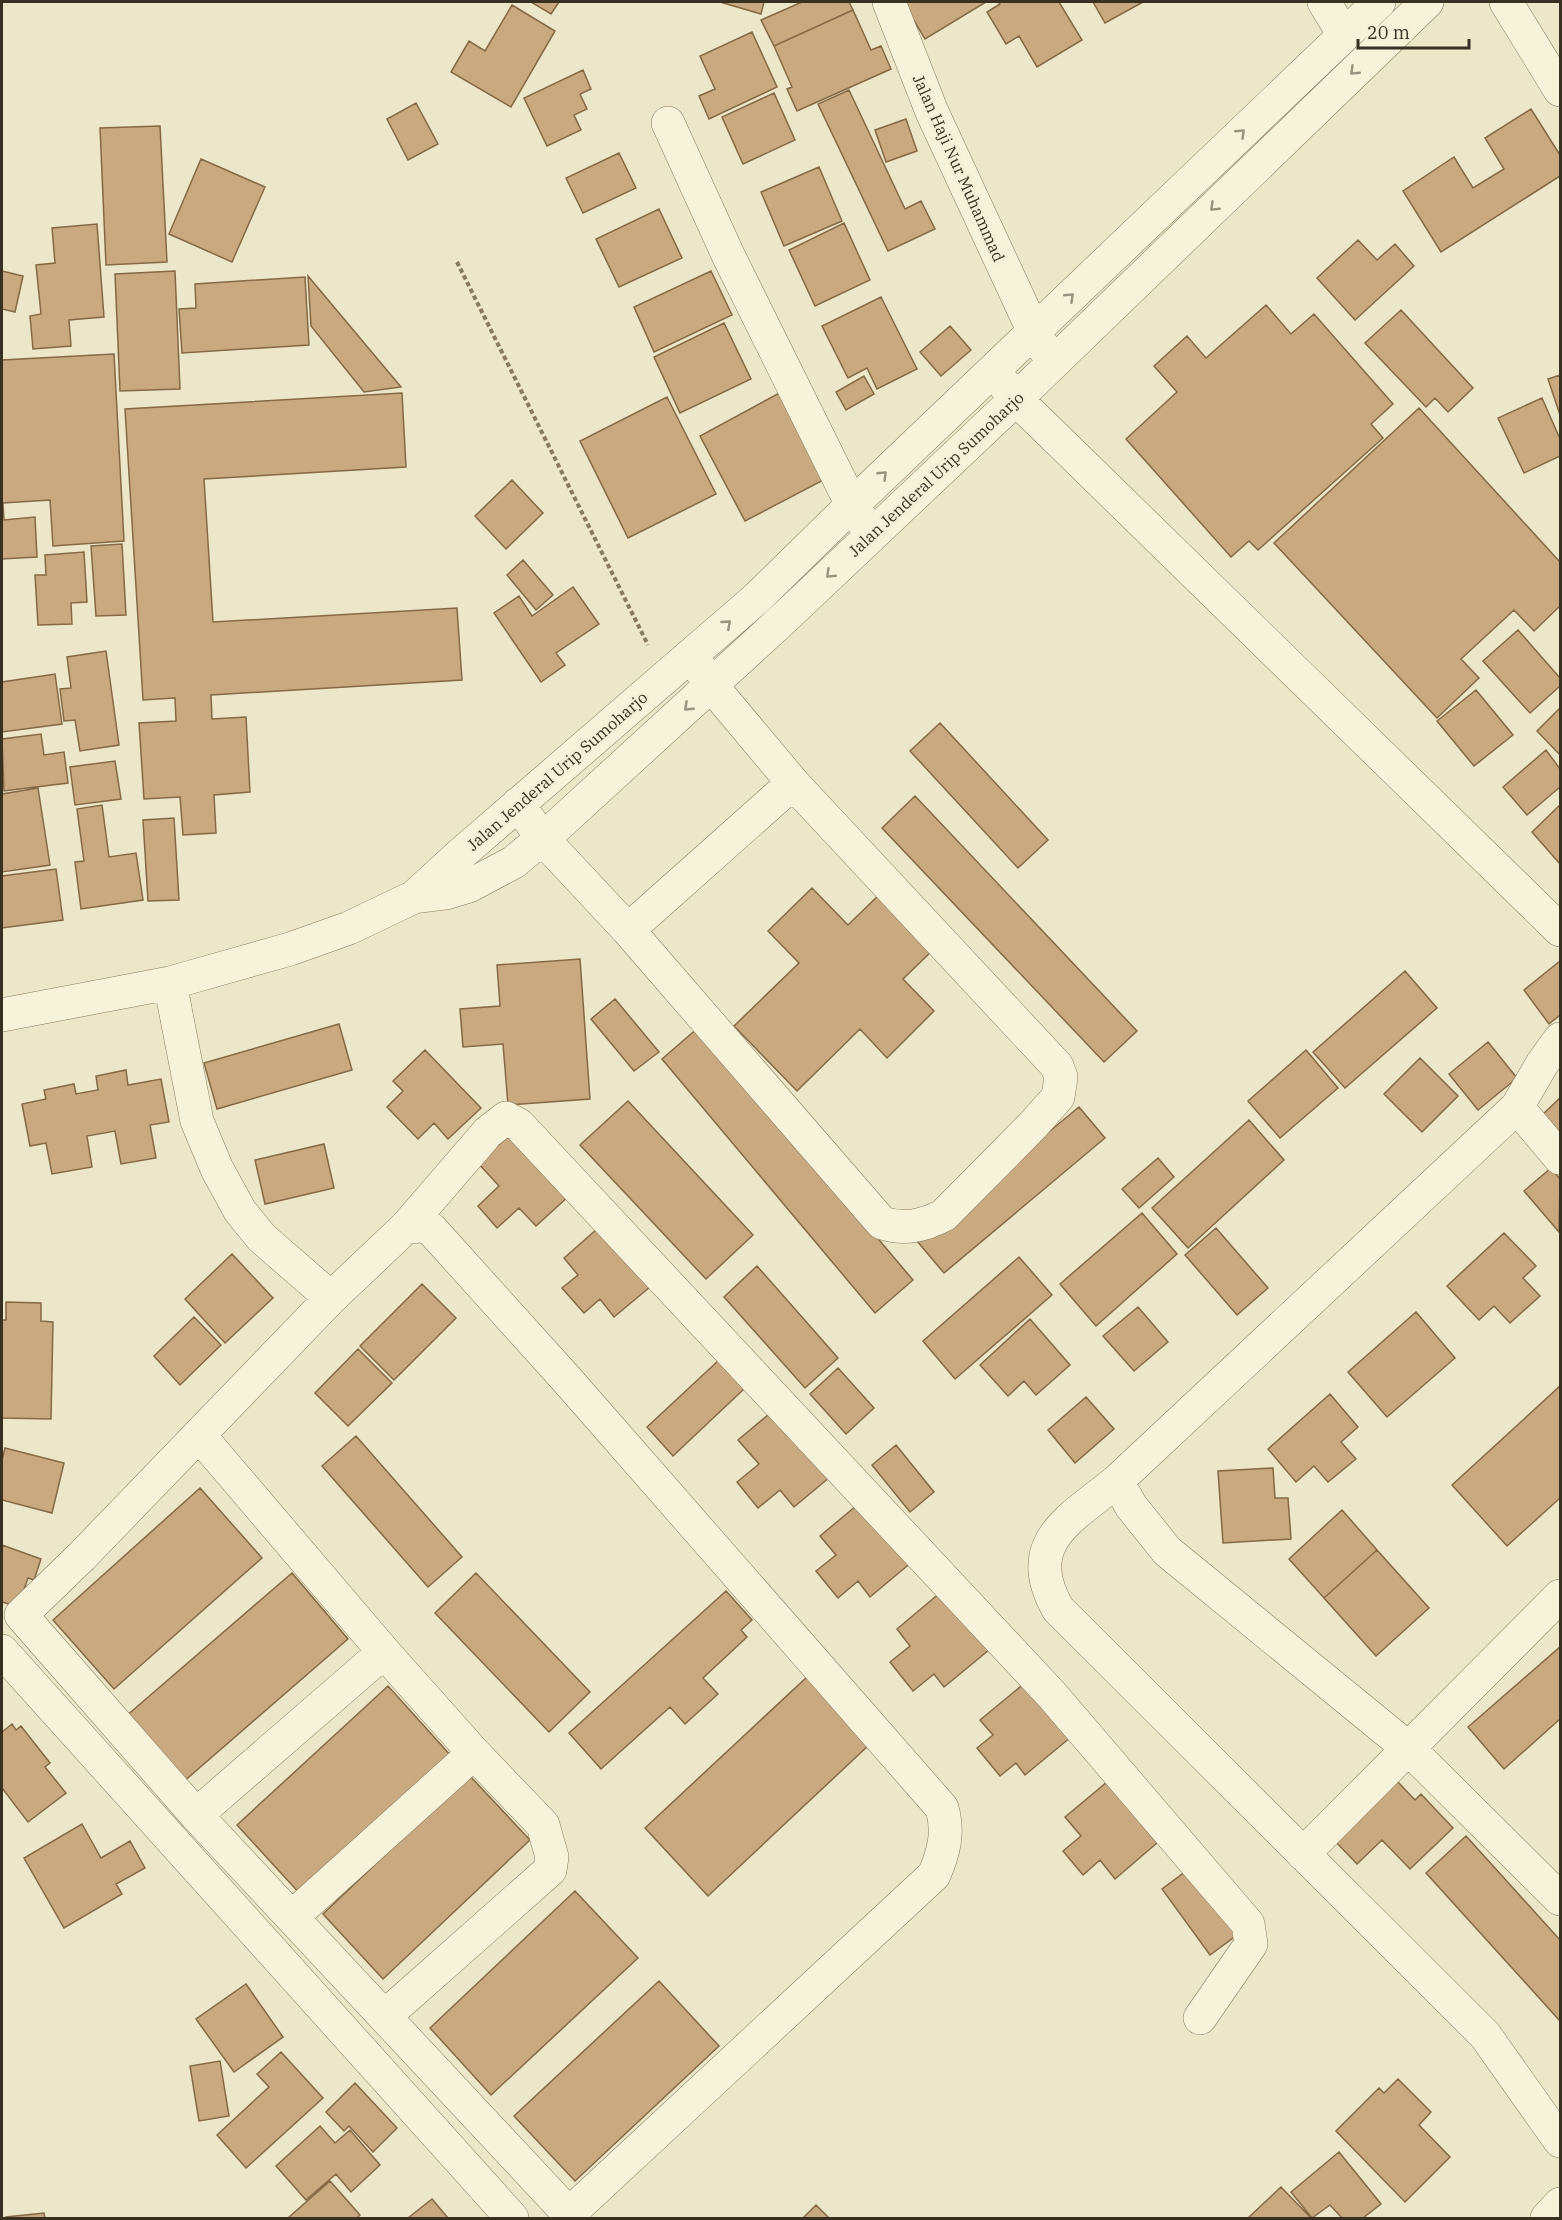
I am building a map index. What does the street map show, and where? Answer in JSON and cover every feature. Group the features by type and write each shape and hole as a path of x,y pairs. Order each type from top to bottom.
{"street":[{"name":"Jalan Haji Nur Muhammad","path":"889,2 932,112 1034,332 1054,363"},
{"path":"1324,2 1344,35"},
{"name":"Jalan Jenderal Urip Sumoharjo","path":"2,1015 170,982 290,949 349,928 414,897 757,598 1379,2"},
{"name":"Jalan Jenderal Urip Sumoharjo","path":"414,897 446,893 470,886 514,862 542,838 711,685 1016,399 1427,2"},
{"path":"1506,2 1560,90"},
{"path":"668,123 729,257 852,505 871,534"},
{"path":"993,370 1016,399 1560,930"},
{"path":"518,804 542,838 628,930 882,1223 897,1228 915,1226 944,1215 1058,1097 1061,1077 1058,1066 793,783 711,685 691,655"},
{"path":"628,930 793,783"},
{"path":"170,982 197,1121 217,1169 240,1211 262,1238 331,1298"},
{"path":"1560,1039 1542,1064 1517,1107 1117,1481 1064,1524 1044,1555 1046,1583 1058,1609 1485,2035 1560,2141"},
{"path":"1517,1107 1560,1158"},
{"path":"406,1227 422,1226 431,1229 569,1382 942,1808 946,1832 942,1858 934,1875 569,2214 196,1815 21,1615 82,1556 331,1298 406,1227 488,1132 506,1118 519,1125 1052,1695 1248,1924 1251,1944 1200,2018"},
{"path":"199,1435 384,1652 474,1753 543,1825 552,1857 550,1870 385,2016"},
{"path":"1117,1481 1131,1506 1167,1551 1408,1748 1560,1899"},
{"path":"1303,1854 1560,1596"},
{"path":"2,1652 512,2218"},
{"path":"196,1815 384,1652"},
{"path":"292,1917 474,1753"},
{"path":"1547,2218 1560,2204"}],"path":[{"path":"457,262 664,678"}],"building":[{"path":"531,2 559,2 551,14"},
{"path":"720,2 764,2 761,14"},
{"path":"802,2 849,2 853,10 774,46 761,20"},
{"path":"903,2 986,2 925,39"},
{"path":"998,2 1059,2 1082,40 1037,67 1019,36 1006,44 987,12 1000,4"},
{"path":"1093,2 1143,2 1105,23"},
{"path":"512,5 555,31 511,107 451,72 469,41 485,51"},
{"path":"853,10 871,50 881,46 891,69 797,111 787,89 792,87 774,46"},
{"path":"752,32 777,87 709,119 699,96 715,89 700,56"},
{"path":"583,70 591,89 580,94 587,109 574,115 581,130 547,146 524,98"},
{"path":"849,90 905,209 921,201 935,229 888,251 818,104"},
{"path":"774,93 795,140 743,164 722,117"},
{"path":"416,103 438,144 408,160 387,119"},
{"path":"1531,109 1560,155 1560,176 1441,252 1403,191 1454,157 1473,188 1504,169 1485,138"},
{"path":"906,119 917,151 886,162 875,130"},
{"path":"160,126 167,262 106,265 100,128"},
{"path":"619,153 636,188 583,213 566,178"},
{"path":"201,159 265,187 232,262 169,234"},
{"path":"819,167 842,221 784,246 761,192"},
{"path":"659,209 682,258 619,287 596,239"},
{"path":"844,223 870,280 815,306 789,250"},
{"path":"97,224 104,317 69,320 71,346 33,349 30,316 41,314 36,265 55,263 52,228"},
{"path":"1358,240 1377,260 1395,244 1414,266 1355,320 1317,278"},
{"path":"2,271 23,276 15,312 2,309"},
{"path":"175,271 180,389 120,391 115,274"},
{"path":"711,271 732,315 654,352 634,307"},
{"path":"308,276 401,387 364,392 311,326"},
{"path":"305,277 309,345 182,353 179,309 196,308 195,284"},
{"path":"881,297 917,369 877,389 867,368 848,378 822,326"},
{"path":"1266,305 1291,334 1314,314 1393,404 1371,424 1383,438 1258,550 1249,541 1231,557 1126,439 1177,392 1154,366 1187,336 1206,358"},
{"path":"1401,310 1473,388 1448,412 1435,398 1426,407 1365,343"},
{"path":"724,323 751,379 680,413 654,357"},
{"path":"950,326 971,350 941,376 920,352"},
{"path":"114,354 124,541 53,546 50,500 3,503 4,520 35,517 37,557 2,559 2,360"},
{"path":"1560,375 1560,415 1548,379"},
{"path":"864,376 874,394 846,410 836,392"},
{"path":"785,390 831,476 745,521 700,436"},
{"path":"402,393 406,467 204,479 213,622 457,608 462,680 211,695 212,719 246,717 250,792 214,795 216,833 183,835 180,797 144,799 139,723 176,721 175,698 143,700 125,409"},
{"path":"667,397 716,494 628,538 580,441"},
{"path":"1542,398 1560,439 1560,456 1524,473 1498,418"},
{"path":"1419,408 1560,562 1560,606 1534,631 1514,610 1461,659 1479,678 1437,718 1274,543"},
{"path":"512,480 543,513 506,549 475,516"},
{"path":"122,544 126,615 96,616 91,546"},
{"path":"84,552 87,602 71,603 72,624 38,625 35,575 46,575 45,555"},
{"path":"523,560 553,595 536,610 507,575"},
{"path":"573,587 599,624 556,653 565,665 541,682 494,613 519,596 532,616"},
{"path":"1518,630 1560,678 1560,686 1530,713 1483,661"},
{"path":"106,651 119,745 80,751 75,720 64,721 60,689 71,688 67,657"},
{"path":"55,674 62,724 2,732 2,682"},
{"path":"1476,690 1513,735 1474,766 1437,721"},
{"path":"1560,708 1560,755 1537,731"},
{"path":"940,723 1048,840 1018,868 910,751"},
{"path":"41,734 44,755 64,752 68,783 4,791 2,739"},
{"path":"1546,750 1560,769 1560,787 1527,815 1503,787"},
{"path":"115,761 121,799 75,805 70,767"},
{"path":"38,788 50,865 2,872 2,794"},
{"path":"915,796 1137,1031 1104,1062 882,828"},
{"path":"102,805 109,857 136,853 143,900 81,909 75,862 84,861 77,809"},
{"path":"1560,805 1560,864 1532,832"},
{"path":"174,818 179,900 148,901 143,820"},
{"path":"56,869 63,920 2,928 2,876"},
{"path":"812,888 848,925 883,891 937,946 903,979 934,1011 887,1058 860,1029 797,1091 734,1026 799,963 768,931"},
{"path":"580,959 590,1099 508,1105 503,1044 463,1047 460,1009 500,1006 497,965"},
{"path":"1560,961 1560,1015 1549,1024 1524,990"},
{"path":"1405,971 1437,1008 1345,1088 1313,1052"},
{"path":"615,999 659,1052 634,1071 591,1019"},
{"path":"339,1024 352,1070 217,1109 204,1063"},
{"path":"699,1027 913,1280 875,1313 662,1059"},
{"path":"1488,1042 1517,1078 1478,1110 1449,1074"},
{"path":"425,1050 481,1108 448,1139 434,1123 418,1139 387,1107 403,1091 393,1081"},
{"path":"1306,1050 1338,1088 1280,1138 1248,1101"},
{"path":"1420,1058 1458,1096 1422,1132 1384,1094"},
{"path":"126,1070 128,1085 161,1079 169,1122 150,1125 156,1158 121,1164 115,1131 87,1136 92,1167 52,1174 46,1143 30,1146 22,1104 46,1099 44,1090 74,1084 76,1094 98,1090 96,1076"},
{"path":"1560,1098 1560,1134 1542,1115"},
{"path":"628,1101 753,1235 706,1279 580,1145"},
{"path":"1079,1107 1105,1138 944,1273 917,1241"},
{"path":"1249,1120 1284,1160 1188,1248 1152,1208"},
{"path":"513,1132 570,1195 536,1226 519,1208 497,1228 478,1206 499,1186 478,1163"},
{"path":"324,1144 334,1188 265,1204 255,1160"},
{"path":"1158,1158 1174,1177 1139,1208 1122,1189"},
{"path":"1551,1168 1560,1179 1559,1232 1524,1191"},
{"path":"1142,1213 1177,1254 1096,1326 1060,1284"},
{"path":"605,1222 656,1282 614,1317 600,1299 584,1313 562,1288 578,1275 564,1258"},
{"path":"1216,1228 1268,1288 1237,1315 1185,1255"},
{"path":"1504,1233 1536,1266 1523,1278 1540,1296 1510,1323 1494,1306 1479,1320 1447,1286"},
{"path":"232,1254 273,1298 225,1343 185,1299"},
{"path":"1019,1257 1052,1295 955,1379 923,1341"},
{"path":"757,1266 838,1358 805,1388 724,1297"},
{"path":"422,1284 456,1318 394,1380 360,1346"},
{"path":"6,1302 41,1303 41,1321 53,1322 51,1419 2,1418 2,1320 6,1320"},
{"path":"1138,1307 1168,1342 1134,1371 1103,1336"},
{"path":"1416,1312 1455,1358 1387,1417 1348,1372"},
{"path":"194,1317 221,1345 180,1385 154,1356"},
{"path":"1030,1319 1070,1365 1036,1395 1024,1381 1008,1396 980,1365"},
{"path":"358,1349 392,1383 348,1426 315,1393"},
{"path":"719,1360 745,1388 673,1456 647,1427"},
{"path":"838,1368 874,1408 846,1434 810,1394"},
{"path":"1560,1386 1560,1498 1507,1546 1452,1485"},
{"path":"1330,1394 1358,1427 1341,1442 1356,1459 1328,1482 1314,1466 1296,1482 1268,1449"},
{"path":"1086,1397 1114,1429 1075,1463 1048,1430"},
{"path":"774,1410 830,1477 794,1507 780,1490 758,1508 737,1482 759,1464 738,1440"},
{"path":"356,1436 462,1557 428,1587 322,1466"},
{"path":"896,1445 934,1492 910,1512 872,1465"},
{"path":"5,1448 64,1463 52,1513 2,1500 2,1460"},
{"path":"1273,1468 1275,1498 1288,1498 1291,1539 1223,1543 1218,1471"},
{"path":"200,1488 262,1558 114,1689 53,1620"},
{"path":"862,1501 913,1561 870,1597 858,1581 838,1598 816,1571 836,1555 820,1536"},
{"path":"1342,1510 1377,1550 1324,1598 1289,1559"},
{"path":"2,1545 41,1559 34,1580 28,1578 18,1607 2,1602"},
{"path":"1377,1550 1429,1608 1376,1656 1324,1598"},
{"path":"292,1573 348,1639 182,1783 125,1717"},
{"path":"476,1573 590,1692 549,1732 435,1613"},
{"path":"726,1591 752,1620 741,1630 747,1637 703,1678 718,1694 685,1724 670,1707 601,1769 569,1733"},
{"path":"941,1592 989,1650 944,1687 934,1674 913,1691 890,1662 910,1646 897,1629"},
{"path":"1560,1647 1560,1719 1504,1769 1468,1727"},
{"path":"808,1676 870,1744 708,1896 645,1828"},
{"path":"1026,1682 1071,1737 1025,1775 1016,1763 1000,1776 977,1748 993,1735 980,1720"},
{"path":"388,1686 452,1757 302,1896 237,1825"},
{"path":"12,1724 16,1730 21,1726 50,1763 45,1767 66,1793 28,1822 2,1788 2,1732"},
{"path":"469,1775 530,1840 383,1979 323,1914"},
{"path":"1397,1781 1415,1800 1421,1794 1453,1828 1410,1869 1382,1840 1357,1864 1334,1840"},
{"path":"1107,1782 1157,1843 1115,1879 1100,1860 1083,1875 1063,1851 1081,1836 1065,1817"},
{"path":"82,1824 101,1858 130,1841 145,1868 116,1884 122,1894 64,1928 24,1858"},
{"path":"1466,1836 1560,1940 1560,2021 1426,1873"},
{"path":"1189,1869 1237,1935 1210,1955 1162,1889"},
{"path":"575,1891 638,1958 491,2095 430,2028"},
{"path":"659,1981 719,2046 575,2181 514,2116"},
{"path":"246,1984 283,2037 234,2072 196,2019"},
{"path":"281,2052 323,2098 246,2168 217,2135 269,2087 257,2074"},
{"path":"220,2061 229,2116 199,2121 190,2066"},
{"path":"1398,2079 1431,2112 1419,2125 1450,2157 1405,2202 1336,2131 1379,2088 1384,2093"},
{"path":"355,2083 397,2128 373,2152 349,2126 344,2131 326,2112"},
{"path":"320,2126 335,2143 350,2130 380,2165 351,2192 336,2174 306,2200 276,2166"},
{"path":"1339,2152 1381,2204 1363,2218 1342,2218 1330,2205 1312,2218 1291,2192"},
{"path":"330,2181 360,2215 357,2218 288,2218"},
{"path":"1281,2187 1311,2218 1248,2218"},
{"path":"432,2199 448,2218 408,2218"},
{"path":"816,2205 829,2218 803,2218"},
{"path":"44,2213 45,2218 6,2218 6,2217"}]}
